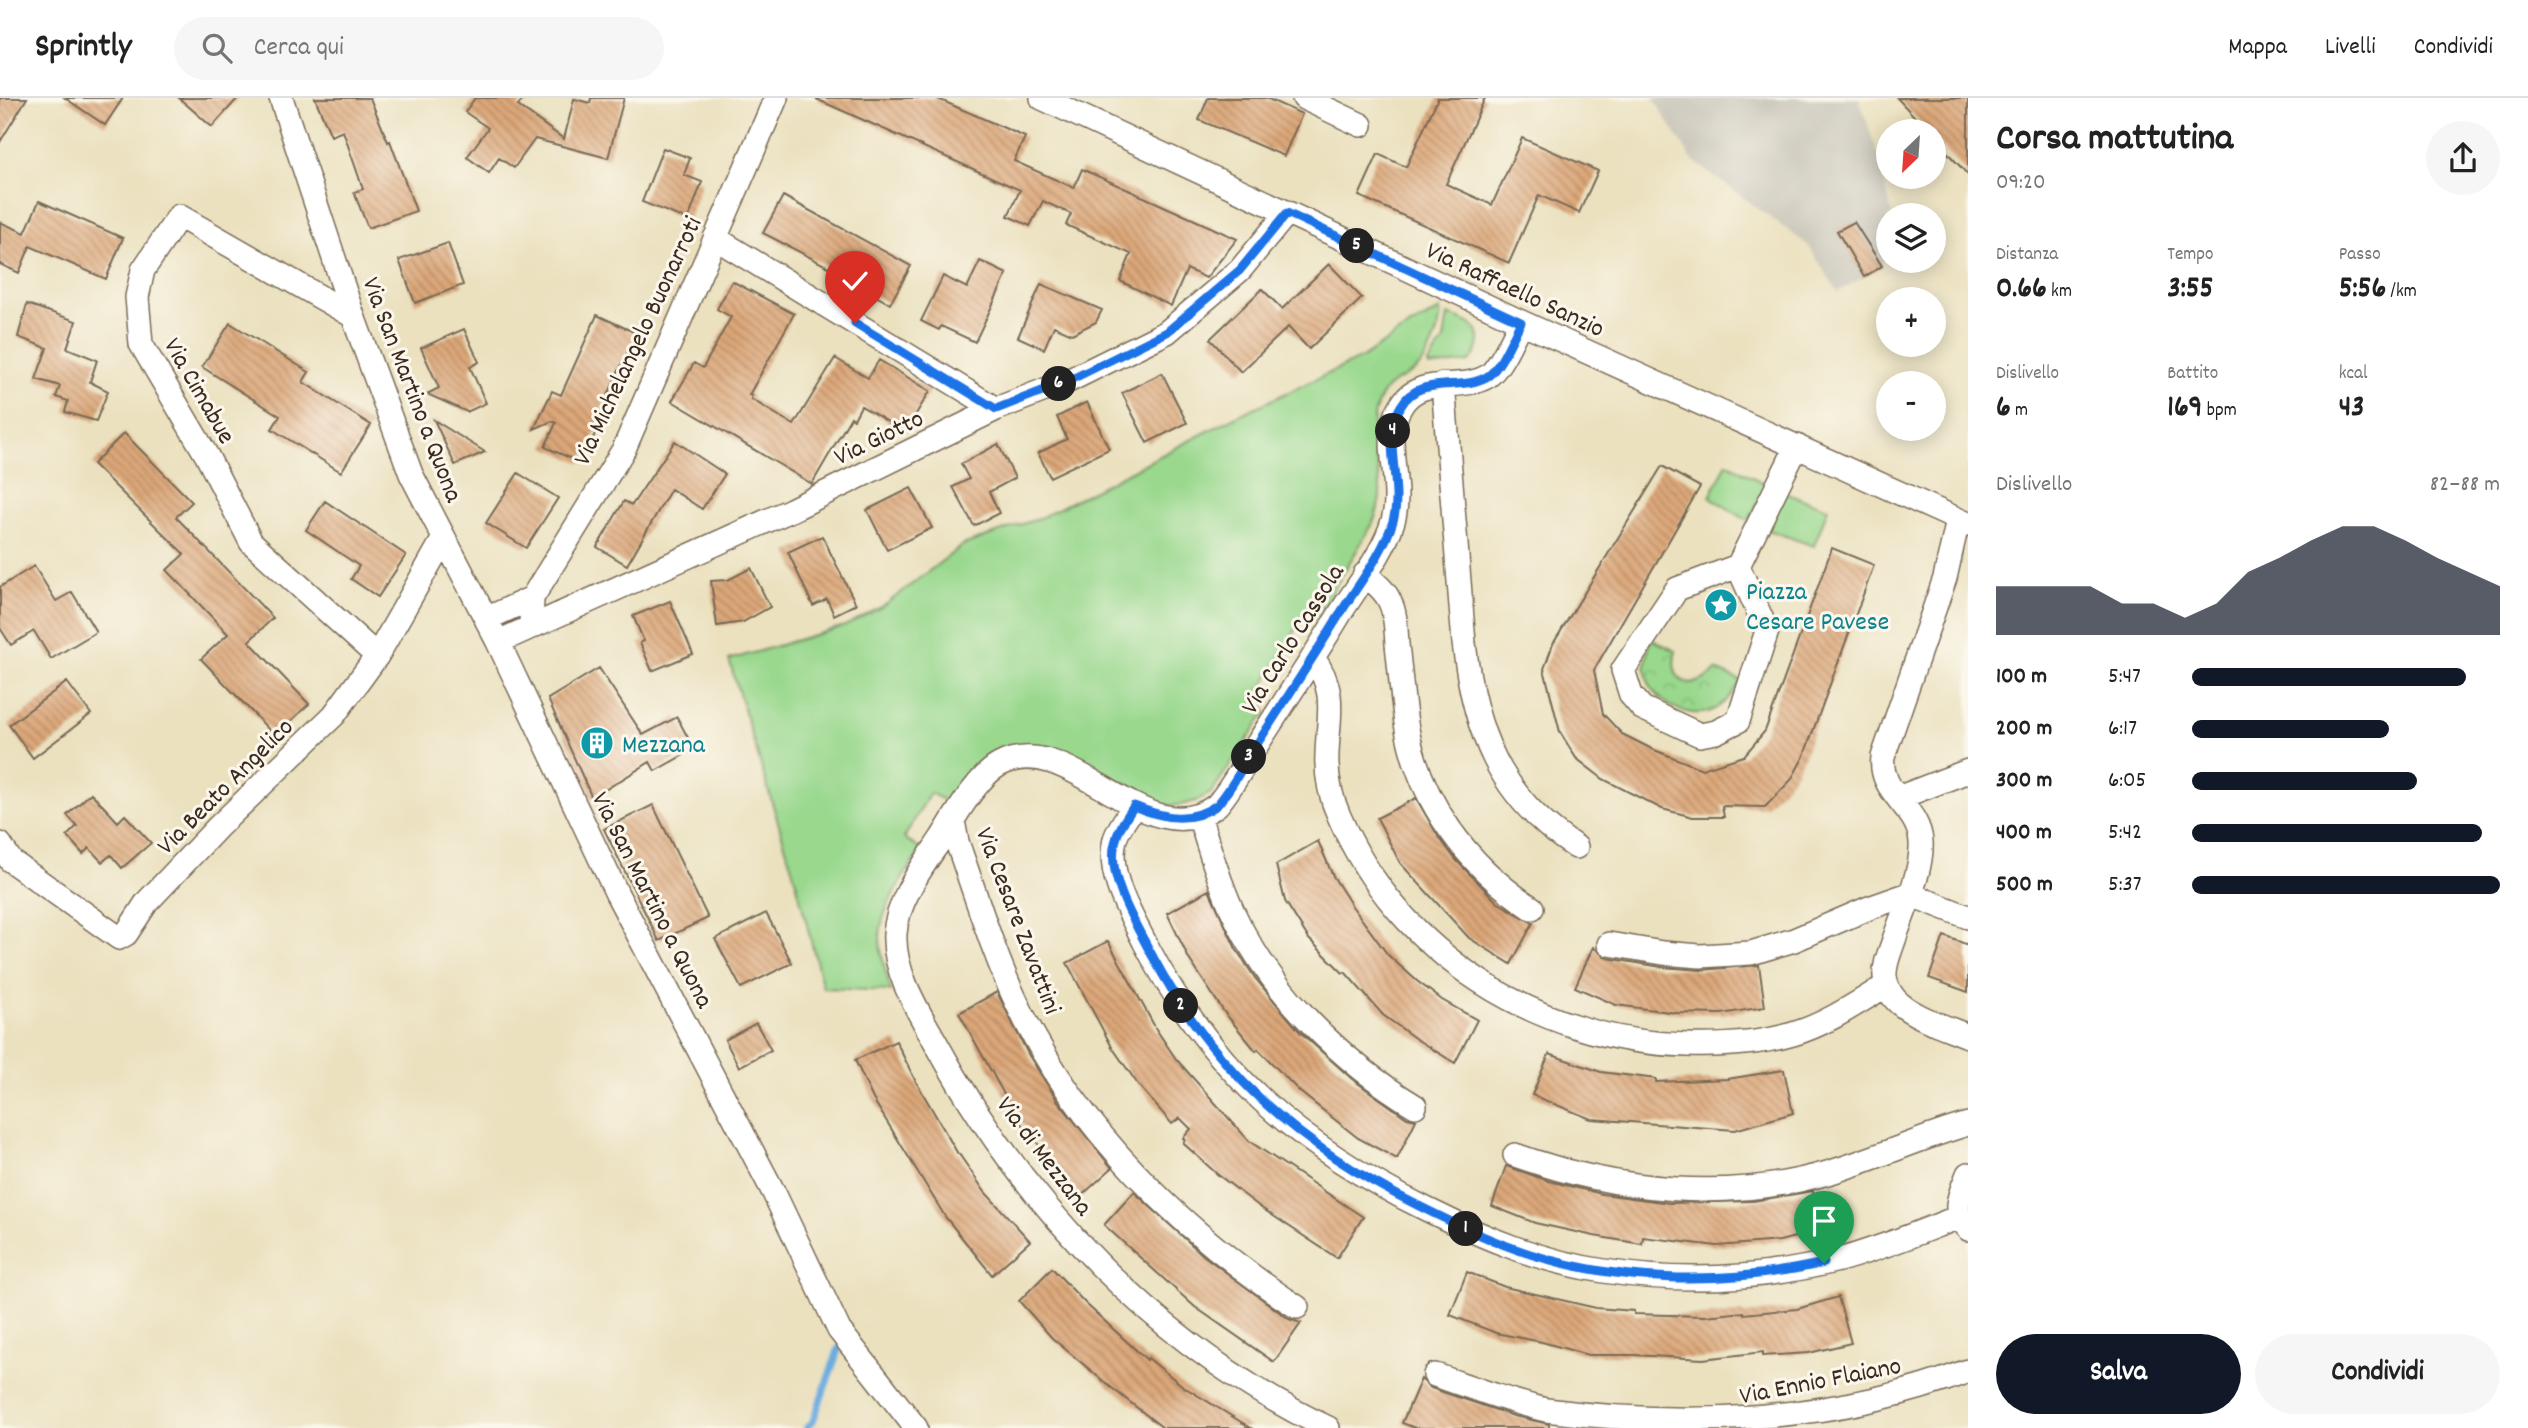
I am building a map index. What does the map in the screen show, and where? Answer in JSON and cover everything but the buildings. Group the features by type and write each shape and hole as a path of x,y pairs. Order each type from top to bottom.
{"street":[{"name":"Via San Martino a Quona","path":"281,98 353,316 411,474 498,642 617,894 774,1193 839,1330 916,1428"},
{"name":"Via Michelangelo Buonarroti","path":"526,628 532,598 624,449 776,98"},
{"name":"Via Raffaello Sanzio","path":"1042,98 1521,322 1963,522"},
{"path":"1304,98 1361,125"},
{"name":"Via Giotto","path":"498,642 791,510 996,409 1068,381 1167,332 1240,270 1287,213"},
{"name":"Via Cimabue","path":"353,316 179,216 143,270 137,297 141,344 207,456 251,542 377,656"},
{"path":"715,238 996,409"},
{"name":"Via Carlo Cassola","path":"1199,816 1221,800 1313,658 1384,541 1395,510 1397,487 1393,437 1398,412 1404,401 1414,391 1488,376 1498,365 1521,322"},
{"path":"1443,384 1464,643 1476,713 1490,750 1509,786 1532,814 1576,847"},
{"path":"1738,566 1767,631 1738,721 1716,732 1700,735 1642,708 1631,695 1623,670 1677,589 1738,566 1797,446"},
{"path":"1963,522 1883,757 1884,778 1913,818 1921,839 1920,861 1886,964 1887,985 1897,1001 1909,1010 1968,1036"},
{"name":"Via Beato Angelico","path":"0,845 11,861 119,939 126,934 147,902 218,827 334,715 377,656 444,538"},
{"path":"1365,574 1381,588 1390,601 1409,736 1419,770 1436,807 1461,844 1486,873 1532,908"},
{"path":"486,619 532,598"},
{"path":"1313,658 1323,671 1331,697 1327,751 1328,783 1339,817 1363,863 1393,905 1430,944 1468,974 1524,1006 1570,1025 1618,1038 1670,1045 1723,1045 1796,1034 1825,1021 1887,985"},
{"path":"953,821 993,769 1005,762 1024,759 1048,762 1082,775 1134,806 1163,816 1199,816 1234,913 1274,978 1310,1021 1344,1055 1368,1075 1415,1106"},
{"path":"1898,798 1966,776"},
{"path":"1134,806 1115,841 1113,855 1116,872 1124,898 1142,936 1186,1014 1231,1069 1285,1121 1335,1160 1391,1192 1456,1224 1512,1248 1575,1266 1641,1275 1705,1278 1759,1274 1840,1260 1963,1223 1957,1210 1958,1198 1968,1174"},
{"name":"Via Cesare Zavattini","path":"953,821 957,842 1015,999 1065,1085 1116,1151 1174,1212 1220,1253 1297,1307"},
{"name":"Via di Mezzana","path":"953,821 923,866 906,898 897,925 895,947 915,1003 970,1101 1046,1208 1132,1296 1232,1372 1328,1428"},
{"path":"1609,944 1700,956 1751,953 1783,944 1909,894 1968,917"},
{"path":"1515,1155 1579,1176 1669,1189 1709,1190 1783,1182 1830,1172 1968,1124"},
{"name":"Via Ennio Flaiano","path":"1435,1375 1548,1411 1609,1421 1686,1425 1743,1424 1807,1416 1878,1400 1968,1371"}],"shaded area":[{"path":"1653,98 1859,98 1876,149 1876,189 1886,189 1889,203 1876,203 1876,270 1838,292 1808,245 1693,161"}],"green space":[{"path":"1440,310 1436,334 1423,361 1413,372 1387,388 1375,410 1373,434 1380,494 1372,525 1315,620 1300,623 1257,696 1266,712 1211,793 1181,805 1163,805 1065,751 1040,745 1009,747 991,755 962,779 949,803 930,793 904,838 921,850 895,890 882,924 881,950 891,991 823,988 795,878 729,660 845,626 885,605 963,545 1042,517 1241,414 1362,358 1400,332"},
{"path":"1448,315 1474,327 1479,336 1477,351 1469,362 1429,367 1428,364 1444,340"},
{"path":"1727,463 1767,485 1748,521 1710,497"},
{"path":"1785,493 1828,508 1814,546 1768,530"},
{"path":"1651,639 1676,651 1675,671 1684,681 1699,681 1716,670 1742,681 1728,699 1715,709 1700,713 1679,710 1661,699 1649,682 1646,664"}],"waterway":[{"path":"807,1428 813,1421 839,1348"}],"place":[{"name":"Piazza Cesare Pavese","path":"1721,605"},
{"name":"Mezzana","path":"597,743"}],"route":[{"path":"855,323 996,409 1068,381 1167,332 1240,270 1287,213 1521,322 1498,365 1488,376 1414,391 1400,407 1393,437 1397,500 1393,521 1381,547 1299,681 1217,805 1199,816 1178,818 1156,815 1134,806 1115,841 1114,864 1121,890 1146,945 1176,998 1200,1033 1231,1069 1255,1095 1309,1142 1391,1192 1512,1248 1554,1261 1605,1271 1705,1278 1759,1274 1824,1263"}]}
